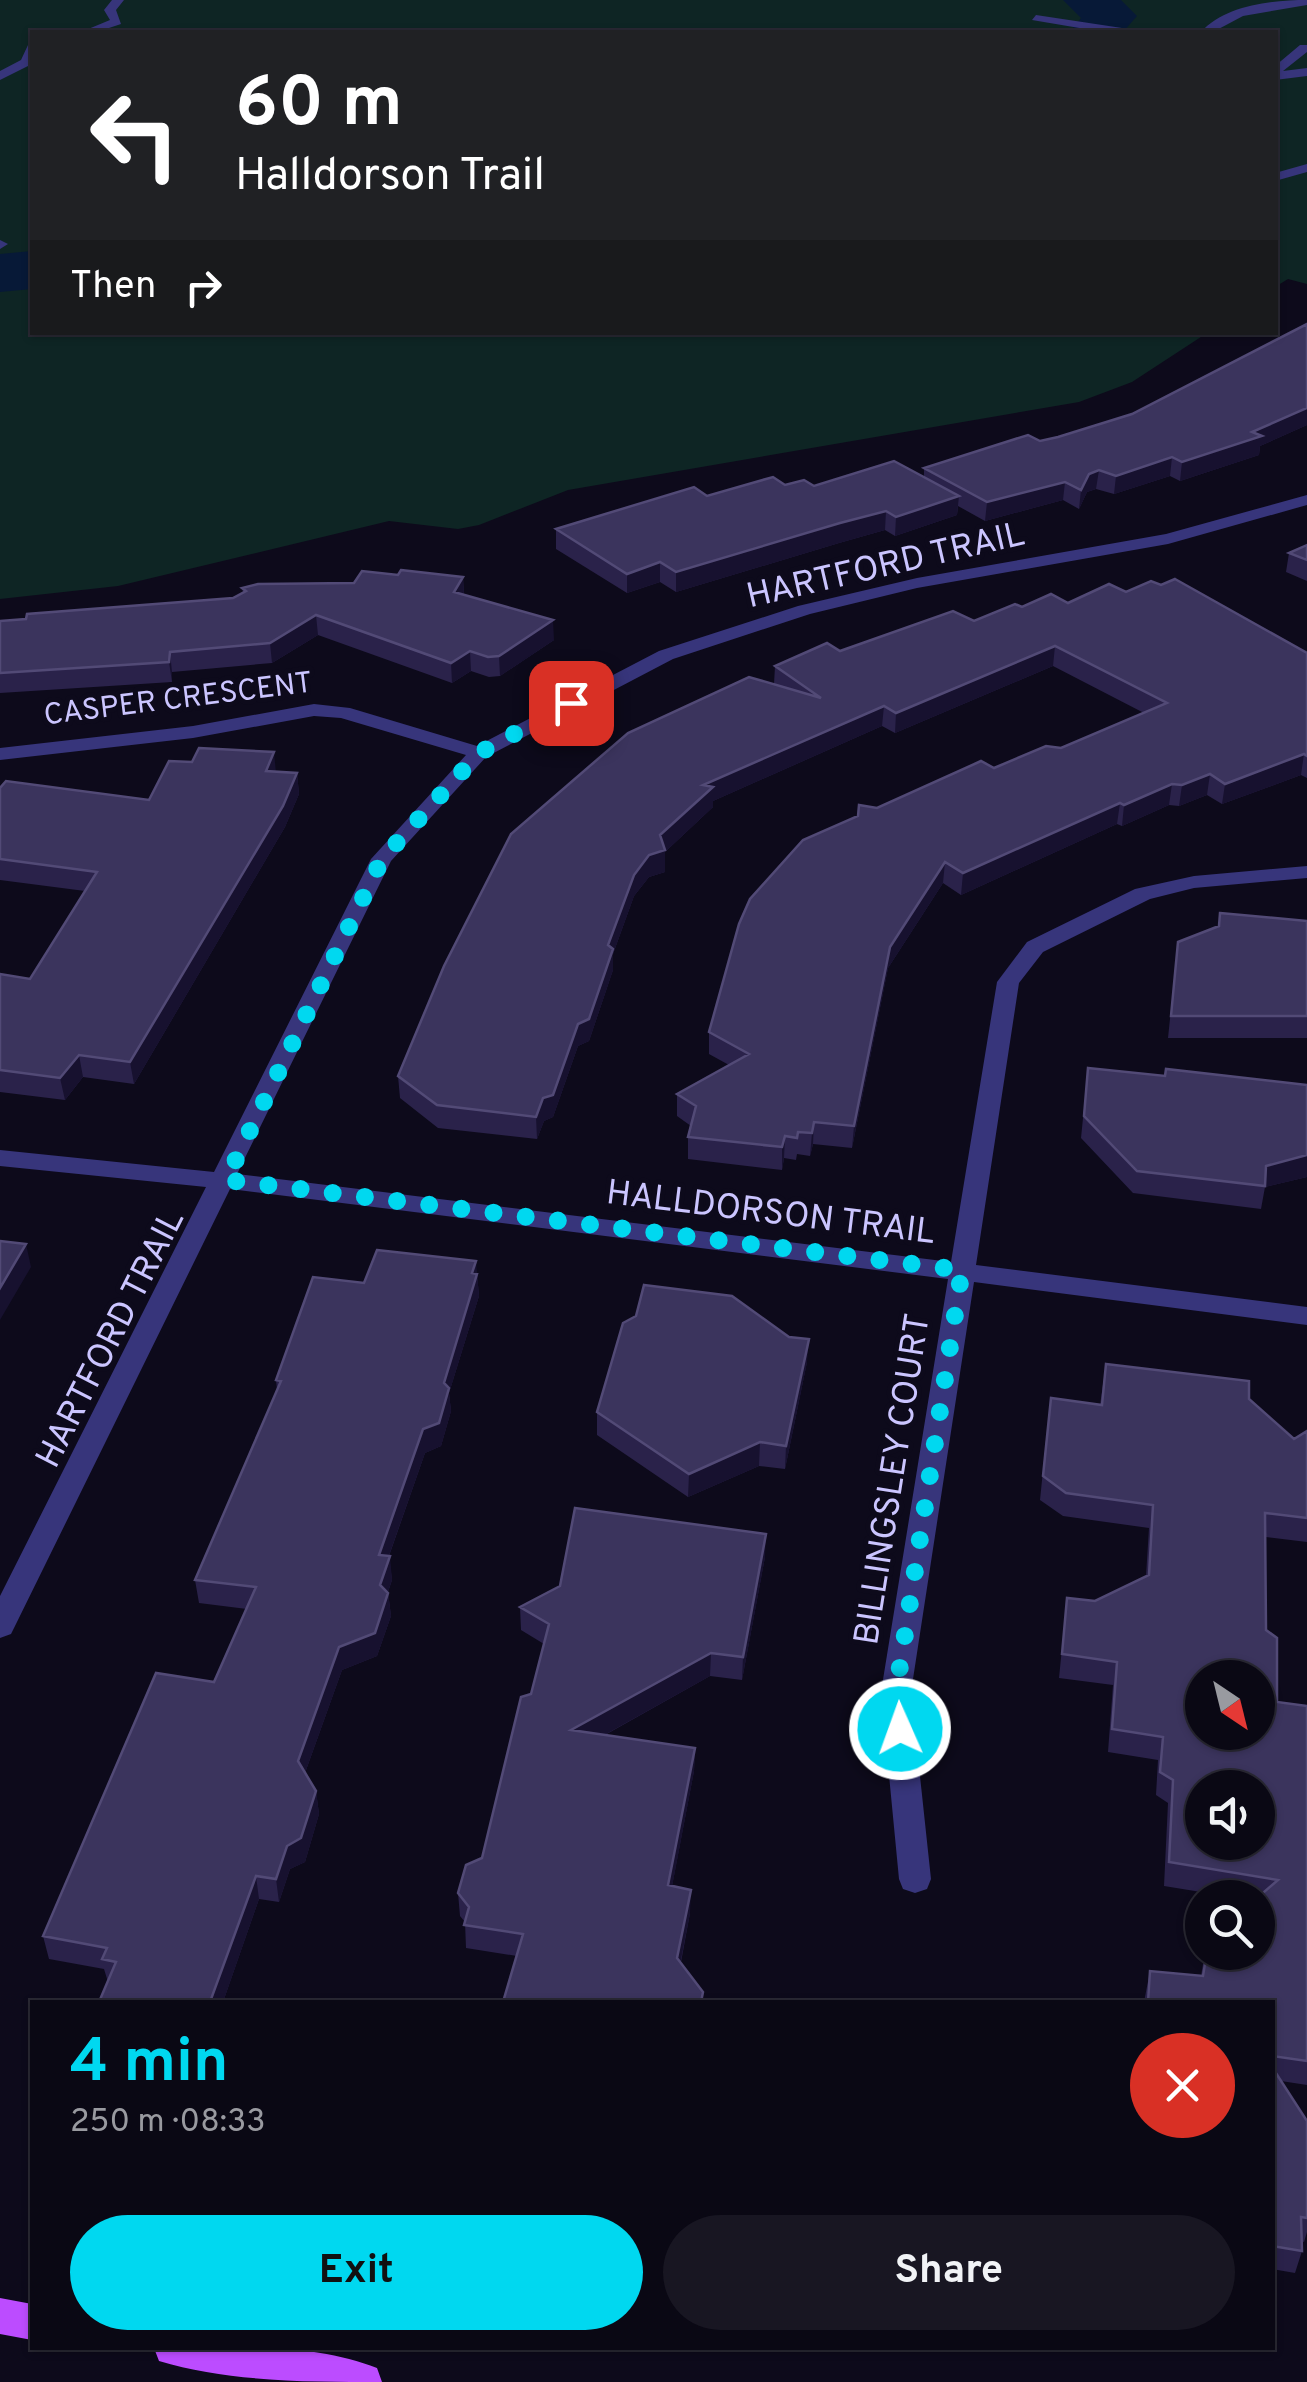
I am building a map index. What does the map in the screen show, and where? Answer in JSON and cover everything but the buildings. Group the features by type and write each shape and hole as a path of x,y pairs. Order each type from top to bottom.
{"main road":[{"path":"0,2316 30,2322"},
{"path":"185,2350 364,2382"}],"street":[{"path":"93,30 116,22 110,10 118,0"},
{"path":"1210,30 1226,18 1307,2"},
{"path":"1036,18 1112,30"},
{"path":"1278,71 1299,47"},
{"path":"0,76 26,62 30,53"},
{"path":"1278,74 1307,72"},
{"path":"1278,176 1307,168"},
{"name":"HARTFORD TRAIL","path":"0,1626 226,1180 382,859 479,753 666,655 804,610 918,583 1168,539 1307,500"},
{"name":"CASPER CRESCENT","path":"0,754 193,732 314,710 343,712 479,753"},
{"name":"BILLINGSLEY COURT","path":"915,1880 896,1692 1008,982 1035,947 1144,894 1194,882 1307,872"},
{"path":"0,1158 226,1180"},
{"name":"HALLDORSON TRAIL","path":"226,1180 1307,1316"}],"green space":[{"path":"0,0 1307,0 1307,284 1288,279 1278,285 1278,30 30,30 30,335 1204,335 1132,382 1079,402 568,490 479,525 458,529 389,521 118,586 0,599"}],"waterway":[{"path":"1087,0 1112,16 1097,30"},
{"path":"0,273 30,270"}],"route":[{"path":"571,703 479,753 382,859 226,1180 962,1270 896,1692 900,1729"}]}
